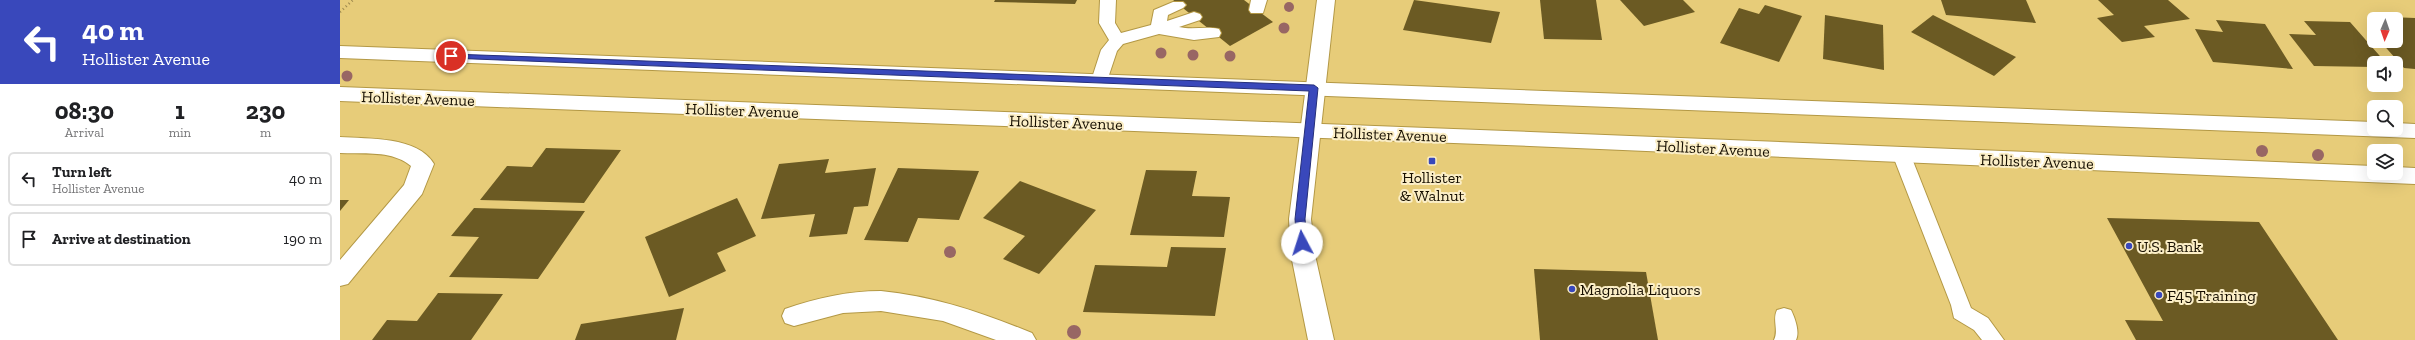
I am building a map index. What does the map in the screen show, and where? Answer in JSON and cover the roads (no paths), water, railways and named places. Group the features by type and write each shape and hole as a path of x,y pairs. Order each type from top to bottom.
{"main road":[{"path":"1321,340 1303,255 1300,219 1314,88 1326,0"},
{"path":"340,52 2415,131"},
{"name":"Hollister Avenue","path":"340,94 1309,131 2415,176"},
{"path":"340,145 387,147 411,154 423,164 414,188 340,277"},
{"path":"794,316 858,301 901,301 966,316 1023,340"}],"lane":[{"path":"1108,0 1107,24 1117,40"},
{"path":"1159,29 1160,14 1164,10 1178,5"},
{"path":"1099,81 1108,50 1117,40 1133,34 1159,29 1194,17"},
{"path":"1159,29 1194,35 1214,33"},
{"path":"1902,156 1961,305 1961,312 1981,324 1994,340"},
{"path":"1784,316 1789,331 1788,336 1784,340"}],"place":[{"name":"Hollister & Walnut","path":"1432,161"},
{"name":"U.S. Bank","path":"2129,246"},
{"name":"Magnolia Liquors","path":"1572,289"},
{"name":"F45 Training","path":"2159,295"}]}
